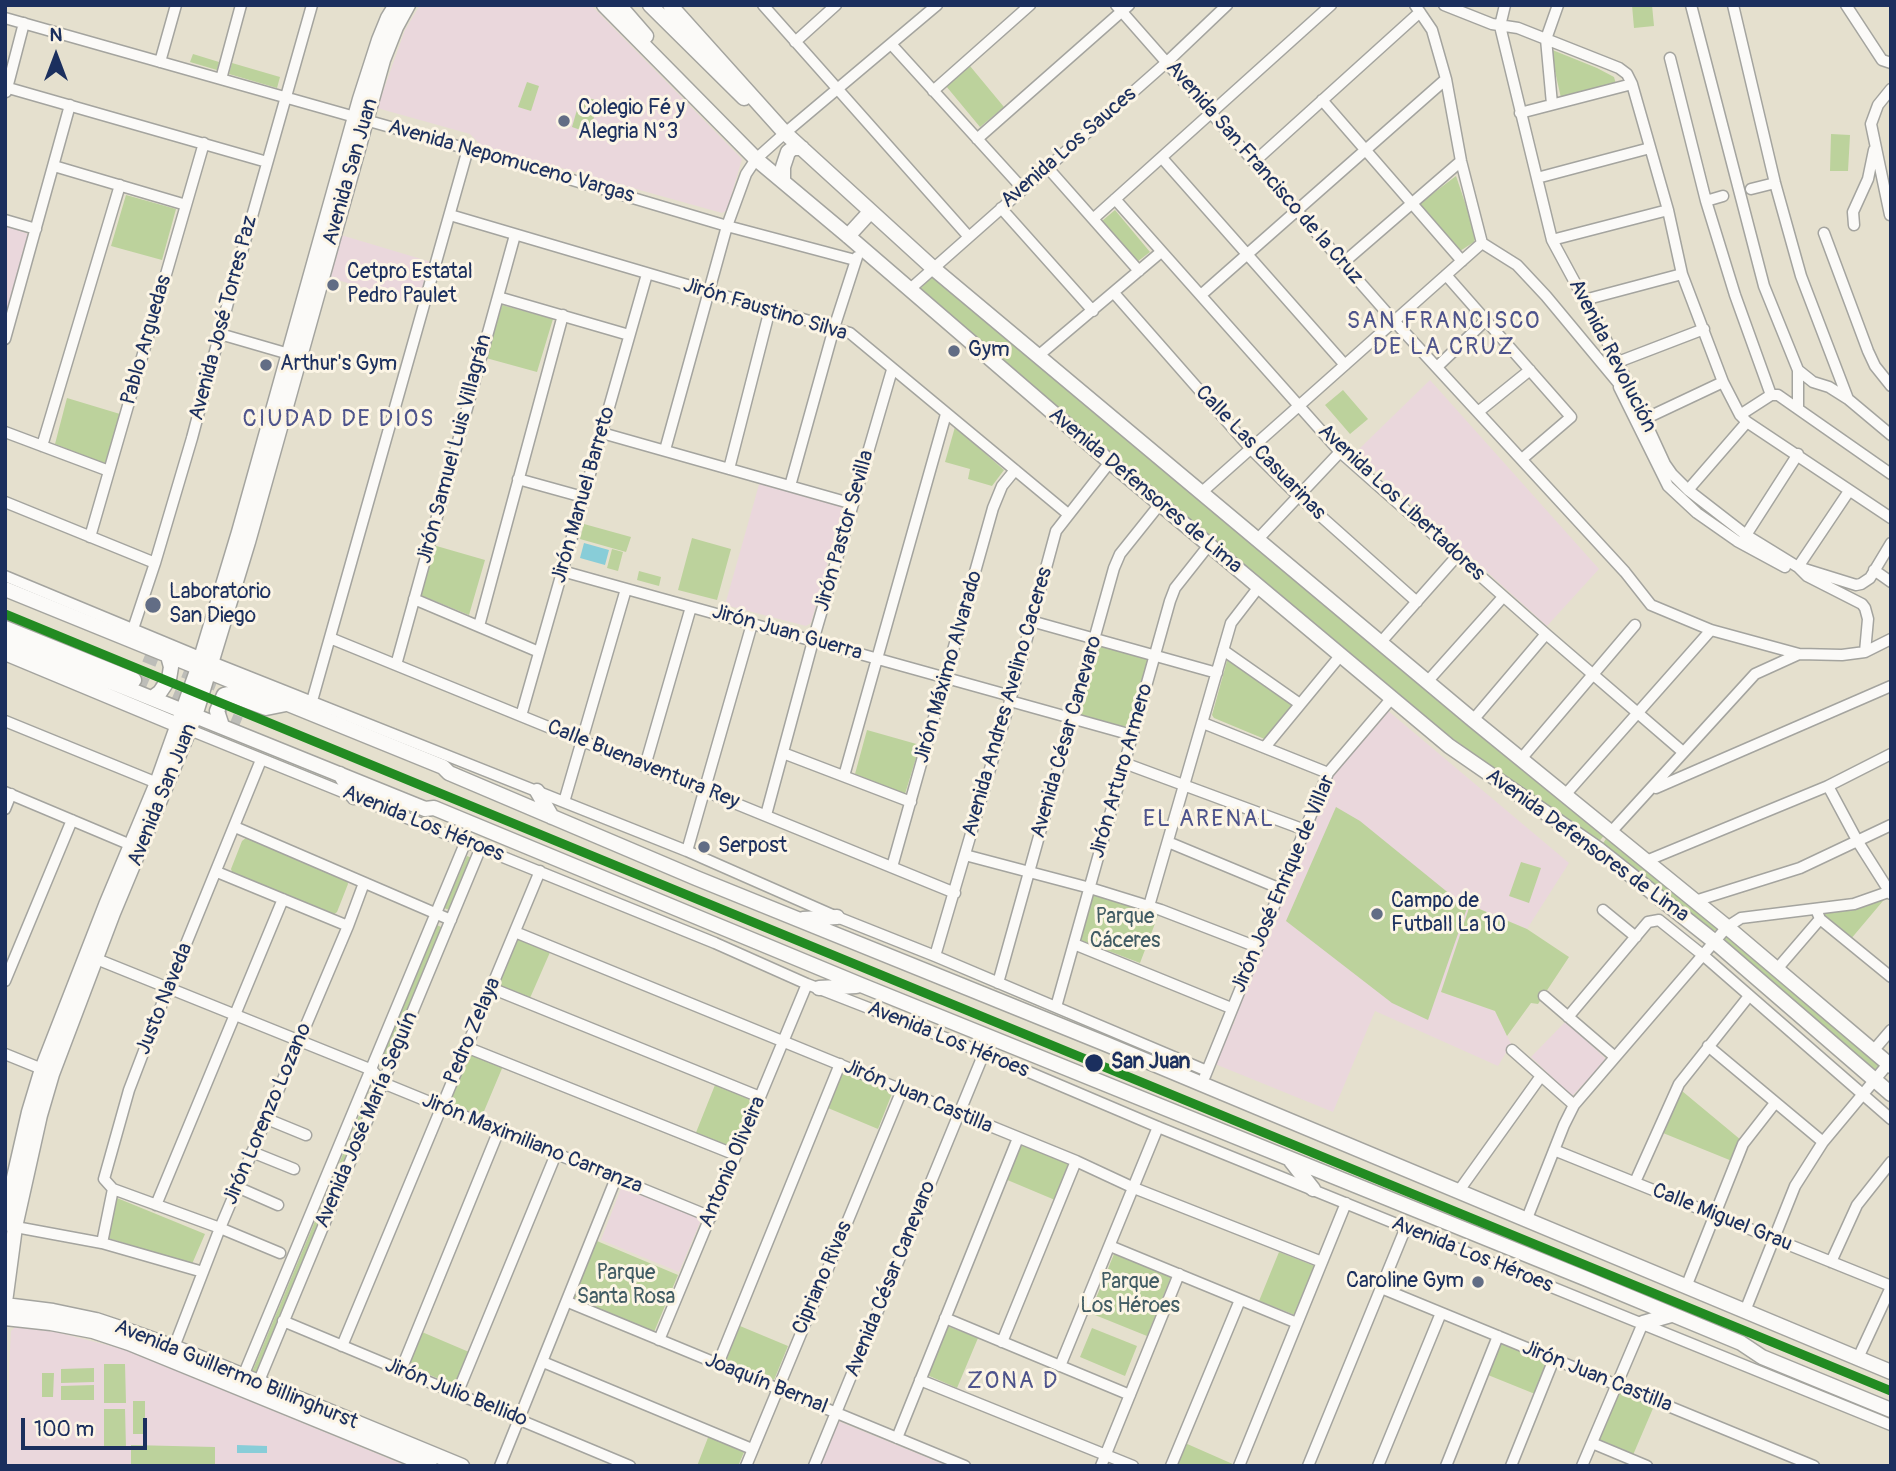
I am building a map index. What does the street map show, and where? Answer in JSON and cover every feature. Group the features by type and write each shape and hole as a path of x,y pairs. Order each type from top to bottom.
{"main road":[{"name":"Avenida San Juan","path":"5,1304 9,1223 29,1112 42,1069 91,957 187,720 360,119 387,49 408,5"},
{"name":"Avenida Defensores de Lima","path":"604,5 756,159 848,236 859,255 909,290 1391,699 1449,746 1607,856 1715,942 1891,1094"},
{"path":"620,5 730,133"},
{"path":"650,5 728,85 785,133"},
{"name":"Avenida Defensores de Lima","path":"670,5 785,133 933,268 1427,682 1727,927 1889,1065"},
{"name":"Avenida San Juan","path":"205,665 289,354 392,10"},
{"path":"783,181 783,167 788,152 793,148 802,148"},
{"path":"848,236 870,212"},
{"path":"5,589 168,656 205,665 287,708 443,768 449,773 797,920 1204,1078 1526,1221 1858,1359 1889,1367"},
{"path":"5,599 145,655"},
{"path":"5,628 134,680"},
{"name":"Avenida Los Héroes","path":"5,639 152,698 187,720"},
{"name":"Avenida Los Héroes","path":"5,653 187,720 222,726 425,809 434,808"},
{"path":"152,698 164,688 169,679 171,667 168,656"},
{"path":"222,726 216,711 223,695 228,694 266,708 287,708"},
{"name":"Avenida San Juan","path":"136,847 157,783 187,720"},
{"name":"Avenida Los Héroes","path":"240,724 428,801 434,808 861,985 1587,1279 1741,1343 1762,1357 1891,1410"},
{"path":"340,774 354,797"},
{"path":"537,791 552,817"},
{"path":"797,920 837,917"},
{"name":"Avenida San Juan","path":"9,1223 52,1074 91,957"},
{"path":"813,986 861,985"},
{"path":"1290,1160 1313,1189"},
{"name":"Avenida Guillermo Billinghurst","path":"5,1304 96,1320 174,1346 241,1382"},
{"path":"1643,1323 1671,1315"},
{"name":"Avenida Guillermo Billinghurst","path":"5,1318 93,1331 241,1382 462,1466"},
{"path":"1741,1343 1765,1350 1891,1402"},
{"path":"1785,1366 1793,1385"},
{"name":"Avenida Guillermo Billinghurst","path":"256,1388 430,1466"}],"street":[{"path":"160,62 176,5"},
{"path":"221,79 241,5"},
{"name":"Avenida José Torres Paz","path":"133,629 155,563 312,5"},
{"path":"763,5 969,236"},
{"path":"795,42 836,5"},
{"path":"665,450 727,226 746,174 756,159 785,133 937,5"},
{"path":"933,91 1030,5"},
{"name":"Avenida Los Sauces","path":"909,290 1167,62 1227,5"},
{"path":"1093,219 1331,5"},
{"path":"1444,5 1500,26 1518,27 1619,68 1627,74 1668,210 1682,274 1723,382 1744,418 1891,518"},
{"path":"1500,26 1505,5"},
{"path":"1552,104 1546,39 1558,5"},
{"path":"1691,5 1764,286 1798,370 1798,409"},
{"path":"1733,5 1775,183 1801,276 1848,398"},
{"path":"1846,5 1882,60 1891,63"},
{"path":"977,139 1122,7"},
{"name":"Avenida San Francisco de la Cruz","path":"1122,7 1394,321 1651,605 1711,631 1799,654"},
{"path":"1254,162 1418,8 1432,30 1446,79 1461,161 1482,243 1517,265 1614,367 1668,486 1697,513 1737,541 1862,604 1868,618 1865,652"},
{"name":"Avenida Nepomuceno Vargas","path":"5,18 468,149 727,226 859,255"},
{"path":"24,23 6,89 267,162"},
{"name":"Avenida Revolución","path":"1500,26 1552,240 1584,300 1614,367 1645,417 1665,464 1688,490 1796,570 1856,585 1866,582 1874,570"},
{"path":"891,44 1022,188"},
{"path":"1670,58 1706,201 1735,295 1771,395"},
{"path":"1201,295 1446,79"},
{"path":"1520,113 1632,84"},
{"path":"1890,215 1871,124 1878,105 1891,89"},
{"path":"1322,100 1462,261"},
{"path":"5,340 7,323 70,105"},
{"name":"Pablo Arguedas","path":"90,537 204,143"},
{"path":"1854,225 1853,212 1868,179 1875,144"},
{"path":"1537,178 1650,148"},
{"path":"312,701 468,149"},
{"path":"1162,158 1345,365"},
{"path":"1343,263 1461,161"},
{"path":"54,166 186,205"},
{"path":"1047,167 1139,271"},
{"path":"1751,189 1775,183"},
{"path":"42,446 120,185"},
{"path":"1706,201 1723,196"},
{"name":"Avenida Los Libertadores","path":"1115,199 1340,452 1683,752"},
{"path":"1001,208 1093,311"},
{"path":"1552,240 1668,210"},
{"name":"Jirón Faustino Silva","path":"450,215 850,333 1068,513"},
{"path":"5,220 36,229"},
{"path":"1824,233 1868,351 1875,366 1891,386"},
{"name":"Jirón Samuel Luis Villagrán","path":"397,665 515,234"},
{"path":"1202,492 1482,243"},
{"path":"1038,356 1161,252"},
{"path":"790,486 834,328 859,255"},
{"name":"Jirón Manuel Barreto","path":"521,716 647,274"},
{"path":"1584,300 1682,274"},
{"path":"1446,275 1571,417 1521,459"},
{"name":"Calle Las Casuarinas","path":"1114,293 1251,449 1297,495 1417,602"},
{"path":"498,297 629,335"},
{"path":"729,468 770,309"},
{"path":"479,626 563,315"},
{"path":"1437,366 1486,320"},
{"path":"1614,367 1703,329"},
{"path":"220,334 289,354"},
{"name":"Jirón Pastor Sevilla","path":"766,815 813,641 892,370"},
{"path":"1478,412 1530,370"},
{"path":"1798,370 1813,382 1829,387 1848,398 1891,435"},
{"path":"1645,417 1723,382"},
{"path":"1688,490 1744,418 1771,395 1778,395 1891,474"},
{"path":"844,776 946,414"},
{"path":"5,432 109,471"},
{"path":"602,433 853,503"},
{"path":"1258,539 1340,452"},
{"path":"1746,535 1798,454"},
{"name":"Avenida Andres Avelino Caceres","path":"935,956 1056,531 1110,462"},
{"name":"Jirón Máximo Alvarado","path":"892,867 993,508 1002,486 1015,470"},
{"path":"518,478 583,497"},
{"path":"1796,570 1849,491"},
{"path":"5,502 155,563"},
{"name":"Avenida César Canevaro","path":"998,983 1114,568 1120,554 1160,504"},
{"path":"1891,543 1874,570 1891,582"},
{"name":"Jirón Arturo Armero","path":"1056,1007 1175,588 1209,545"},
{"path":"1381,642 1457,556"},
{"name":"Jirón Juan Guerra","path":"562,571 946,678 1132,735"},
{"path":"5,576 133,629 205,665 312,701 687,851 837,917 1056,1007 1204,1078"},
{"path":"1149,906 1231,623 1258,587"},
{"path":"564,802 626,589"},
{"path":"1427,682 1503,597"},
{"path":"414,599 539,652"},
{"path":"645,766 691,607"},
{"path":"1031,621 1217,673"},
{"path":"687,851 752,624"},
{"path":"1521,759 1635,625"},
{"path":"1565,794 1711,631"},
{"path":"1473,720 1546,634"},
{"name":"Calle Buenaventura Rey","path":"330,638 955,893"},
{"path":"1611,832 1755,674 1799,654 1842,655 1865,652 1891,639"},
{"path":"1223,650 1300,704"},
{"path":"1265,747 1340,656"},
{"path":"1652,789 1890,689"},
{"name":"Jirón José Enrique de Villar","path":"1204,1078 1328,773 1391,699"},
{"path":"5,720 157,783"},
{"name":"Avenida Los Héroes","path":"187,720 261,760 540,871 813,986 984,1053 1158,1127 1891,1425"},
{"path":"1203,723 1328,773"},
{"path":"783,753 911,802"},
{"path":"1646,861 1828,786 1891,754"},
{"name":"Justo Naveda","path":"102,1243 113,1189 104,1179 129,1090 261,760"},
{"path":"1124,764 1185,784 1305,830"},
{"path":"1526,1221 1574,1105 1727,927 1741,918 1818,914 1890,892 1858,842 1828,786"},
{"path":"5,808 8,793 136,847"},
{"path":"5,981 72,820"},
{"path":"1695,901 1800,868 1891,825"},
{"path":"234,827 451,920"},
{"name":"Avenida José María Seguín","path":"241,1382 466,841"},
{"path":"1168,842 1281,889"},
{"name":"Avenida José María Seguín","path":"256,1388 481,847"},
{"path":"965,855 1149,906 1257,947"},
{"name":"Pedro Zelaya","path":"342,1346 540,871"},
{"path":"217,872 348,926"},
{"name":"Jirón Lorenzo Lozano","path":"174,1346 220,1228 364,883"},
{"path":"156,1205 284,899"},
{"path":"1568,1017 1636,937 1603,909"},
{"path":"1777,969 1818,914"},
{"path":"1818,914 1891,977"},
{"name":"Avenida Defensores de Lima","path":"1636,937 1648,922 1661,921 1891,1119"},
{"name":"Jirón Juan Castilla","path":"514,932 1076,1161 1134,1188 1322,1262"},
{"path":"1074,944 1231,1008"},
{"name":"Jirón Maximiliano Carranza","path":"91,957 372,1070 383,1083 710,1217"},
{"name":"Antonio Oliveira","path":"659,1340 783,1041 813,986"},
{"path":"491,988 760,1097"},
{"path":"1544,996 1615,1057"},
{"path":"1634,1182 1677,1088 1749,996"},
{"path":"1873,1051 1891,1030"},
{"path":"1708,1046 1823,1142"},
{"path":"466,1047 736,1155"},
{"path":"1512,1050 1574,1105"},
{"name":"Avenida César Canevaro","path":"814,1466 984,1053"},
{"path":"5,1054 42,1069"},
{"path":"718,1364 840,1064"},
{"path":"1745,1311 1796,1186 1823,1142 1889,1065"},
{"path":"1458,1192 1541,1076"},
{"name":"Cipriano Rivas","path":"746,1466 902,1090"},
{"path":"1686,1287 1743,1144 1775,1103"},
{"path":"267,1119 306,1135"},
{"path":"1060,1366 1158,1127"},
{"path":"401,1370 499,1130"},
{"path":"897,1438 1018,1138"},
{"name":"Calle Miguel Grau","path":"1554,1150 1891,1287"},
{"path":"252,1152 294,1170"},
{"path":"457,1394 556,1154"},
{"path":"1002,1342 1076,1161"},
{"path":"1831,1262 1857,1205 1891,1162"},
{"path":"500,1466 616,1178"},
{"path":"237,1187 278,1205"},
{"path":"113,1189 220,1228 279,1253"},
{"path":"1239,1466 1346,1203"},
{"path":"9,1223 102,1243 203,1272"},
{"path":"1308,1466 1406,1227"},
{"path":"1110,1246 1297,1323"},
{"path":"1101,1466 1179,1275"},
{"path":"1858,1359 1891,1287"},
{"name":"Jirón Juan Castilla","path":"1381,1288 1814,1466"},
{"path":"1171,1466 1240,1300"},
{"name":"Joaquín Bernal","path":"568,1302 965,1466"},
{"path":"1378,1466 1441,1313"},
{"path":"945,1318 1130,1395"},
{"name":"Jirón Julio Bellido","path":"283,1321 629,1466"},
{"path":"1583,1466 1643,1323"},
{"path":"1446,1466 1498,1336"},
{"path":"1511,1466 1554,1359"},
{"path":"542,1362 752,1449"},
{"path":"920,1380 1133,1466"},
{"path":"1592,1443 1647,1466"}],"shaded area":[{"name":"Colegio Fé y Alegria N°3","path":"420,5 591,5 742,159 727,210 722,213 482,146 470,134 377,108 405,30"},
{"path":"5,226 29,236 5,320"},
{"path":"341,235 431,262 418,305 328,277"},
{"path":"1430,380 1599,569 1547,626 1355,453"},
{"path":"760,481 842,505 843,508 811,623 806,626 725,605"},
{"path":"1387,710 1569,863 1527,929 1470,905 1441,992 1495,1011 1511,1044 1498,1066 1375,1011 1333,1112 1215,1064 1230,1025 1234,1024 1235,1015 1331,775"},
{"path":"1566,1021 1607,1060 1572,1096 1531,1057"},
{"path":"622,1186 702,1218 679,1272 601,1240"},
{"path":"15,1327 56,1332 123,1349 407,1466 7,1466 11,1331"},
{"path":"838,1421 948,1466 820,1466"}],"green space":[{"path":"1632,5 1652,5 1654,26 1634,28"},
{"path":"1550,49 1614,77 1616,84 1561,98"},
{"path":"193,54 219,62 217,70 190,62"},
{"path":"232,63 280,77 277,88 229,74"},
{"path":"970,66 1004,107 980,127 946,86"},
{"path":"527,82 539,86 531,111 518,107"},
{"path":"581,96 599,101 589,133 572,127"},
{"path":"1831,134 1850,135 1848,171 1830,171"},
{"path":"1456,176 1476,235 1474,242 1460,251 1419,204"},
{"path":"126,195 176,209 162,260 111,246"},
{"path":"1115,210 1150,252 1137,262 1102,221"},
{"path":"934,274 1606,833 1597,844 1400,700 919,290"},
{"path":"502,305 553,319 537,372 486,358"},
{"path":"1343,390 1368,419 1350,434 1325,405"},
{"path":"67,398 120,414 105,464 55,444"},
{"path":"955,427 1004,470 992,486 968,479 970,469 945,462"},
{"path":"584,524 631,537 626,552 580,539"},
{"path":"692,538 731,549 717,600 678,590"},
{"path":"433,545 485,560 469,615 420,595"},
{"path":"612,549 623,552 618,571 607,568"},
{"path":"639,571 661,577 659,586 637,580"},
{"path":"1100,645 1149,659 1130,729 1080,715"},
{"path":"1230,659 1294,707 1267,740 1212,715 1227,661"},
{"path":"867,730 920,745 905,794 855,774"},
{"name":"Campo de Futball La 10","path":"1336,807 1360,821 1467,908 1428,1020 1392,1003 1286,921"},
{"path":"247,837 347,880 348,884 337,912 333,915 232,872 242,841"},
{"path":"1607,837 1718,926 1717,930 1712,931 1602,845"},
{"path":"467,856 472,858 449,910 444,908"},
{"path":"1521,862 1541,868 1529,903 1509,896"},
{"name":"Parque Cáceres","path":"1094,893 1159,913 1140,963 1080,940"},
{"path":"1888,895 1850,940 1828,921 1821,911"},
{"path":"1470,905 1527,929 1569,957 1538,1004 1531,1003 1507,1036 1495,1011 1441,992"},
{"path":"437,925 443,928 384,1068 378,1065"},
{"path":"1728,935 1881,1062 1880,1069 1874,1072 1722,940"},
{"path":"516,936 551,950 530,998 496,984"},
{"path":"468,1053 503,1066 482,1116 448,1103"},
{"path":"844,1070 893,1091 878,1129 828,1108"},
{"path":"715,1085 752,1100 732,1150 695,1135"},
{"path":"371,1087 377,1090 257,1374 252,1372"},
{"path":"1682,1091 1741,1140 1732,1161 1663,1133"},
{"path":"1019,1144 1070,1164 1055,1200 1005,1179"},
{"path":"117,1198 205,1234 192,1264 108,1238"},
{"name":"Parque Santa Rosa","path":"597,1241 678,1275 654,1332 574,1298"},
{"path":"1279,1252 1315,1266 1295,1315 1259,1301"},
{"name":"Parque Los Héroes","path":"1114,1254 1171,1277 1147,1336 1090,1313"},
{"path":"740,1326 788,1346 774,1380 726,1360"},
{"path":"947,1326 978,1338 957,1388 927,1375"},
{"path":"1092,1328 1137,1346 1125,1376 1080,1357"},
{"path":"422,1332 469,1352 454,1385 408,1366"},
{"path":"1501,1342 1548,1362 1535,1394 1488,1375"},
{"path":"104,1364 125,1364 126,1403 104,1403"},
{"path":"94,1368 94,1382 61,1383 61,1369"},
{"path":"42,1373 54,1373 53,1397 42,1397"},
{"path":"94,1385 94,1400 61,1400 61,1386"},
{"path":"1618,1391 1654,1406 1633,1455 1598,1440"},
{"path":"133,1401 145,1401 145,1434 133,1434"},
{"path":"104,1409 125,1409 126,1448 104,1449"},
{"path":"709,1435 745,1450 738,1466 697,1466"},
{"path":"1185,1443 1235,1465 1175,1466"},
{"path":"131,1445 215,1447 215,1466 131,1466"}],"water":[{"path":"584,543 609,550 605,565 580,558"},
{"path":"237,1445 267,1446 267,1453 237,1453"}],"tunnel":[{"path":"145,655 241,694"},
{"path":"134,680 240,724"}],"transit line":[{"path":"5,614 1891,1391"}],"place":[{"name":"Colegio Fé y Alegria N°3","path":"564,121"},
{"name":"Cetpro Estatal Pedro Paulet","path":"333,285"},
{"name":"Gym","path":"954,351"},
{"name":"Arthur's Gym","path":"266,365"},
{"name":"Laboratorio San Diego","path":"153,605"},
{"name":"Serpost","path":"704,847"},
{"name":"Campo de Futball La 10","path":"1377,914"},
{"name":"San Juan","path":"1094,1063"},
{"name":"Caroline Gym","path":"1478,1282"}],"district":[{"name":"SAN FRANCISCO DE LA CRUZ","path":"1444,335"},
{"name":"CIUDAD DE DIOS","path":"339,420"},
{"name":"EL ARENAL","path":"1209,820"},
{"name":"ZONA D","path":"1013,1382"}]}
